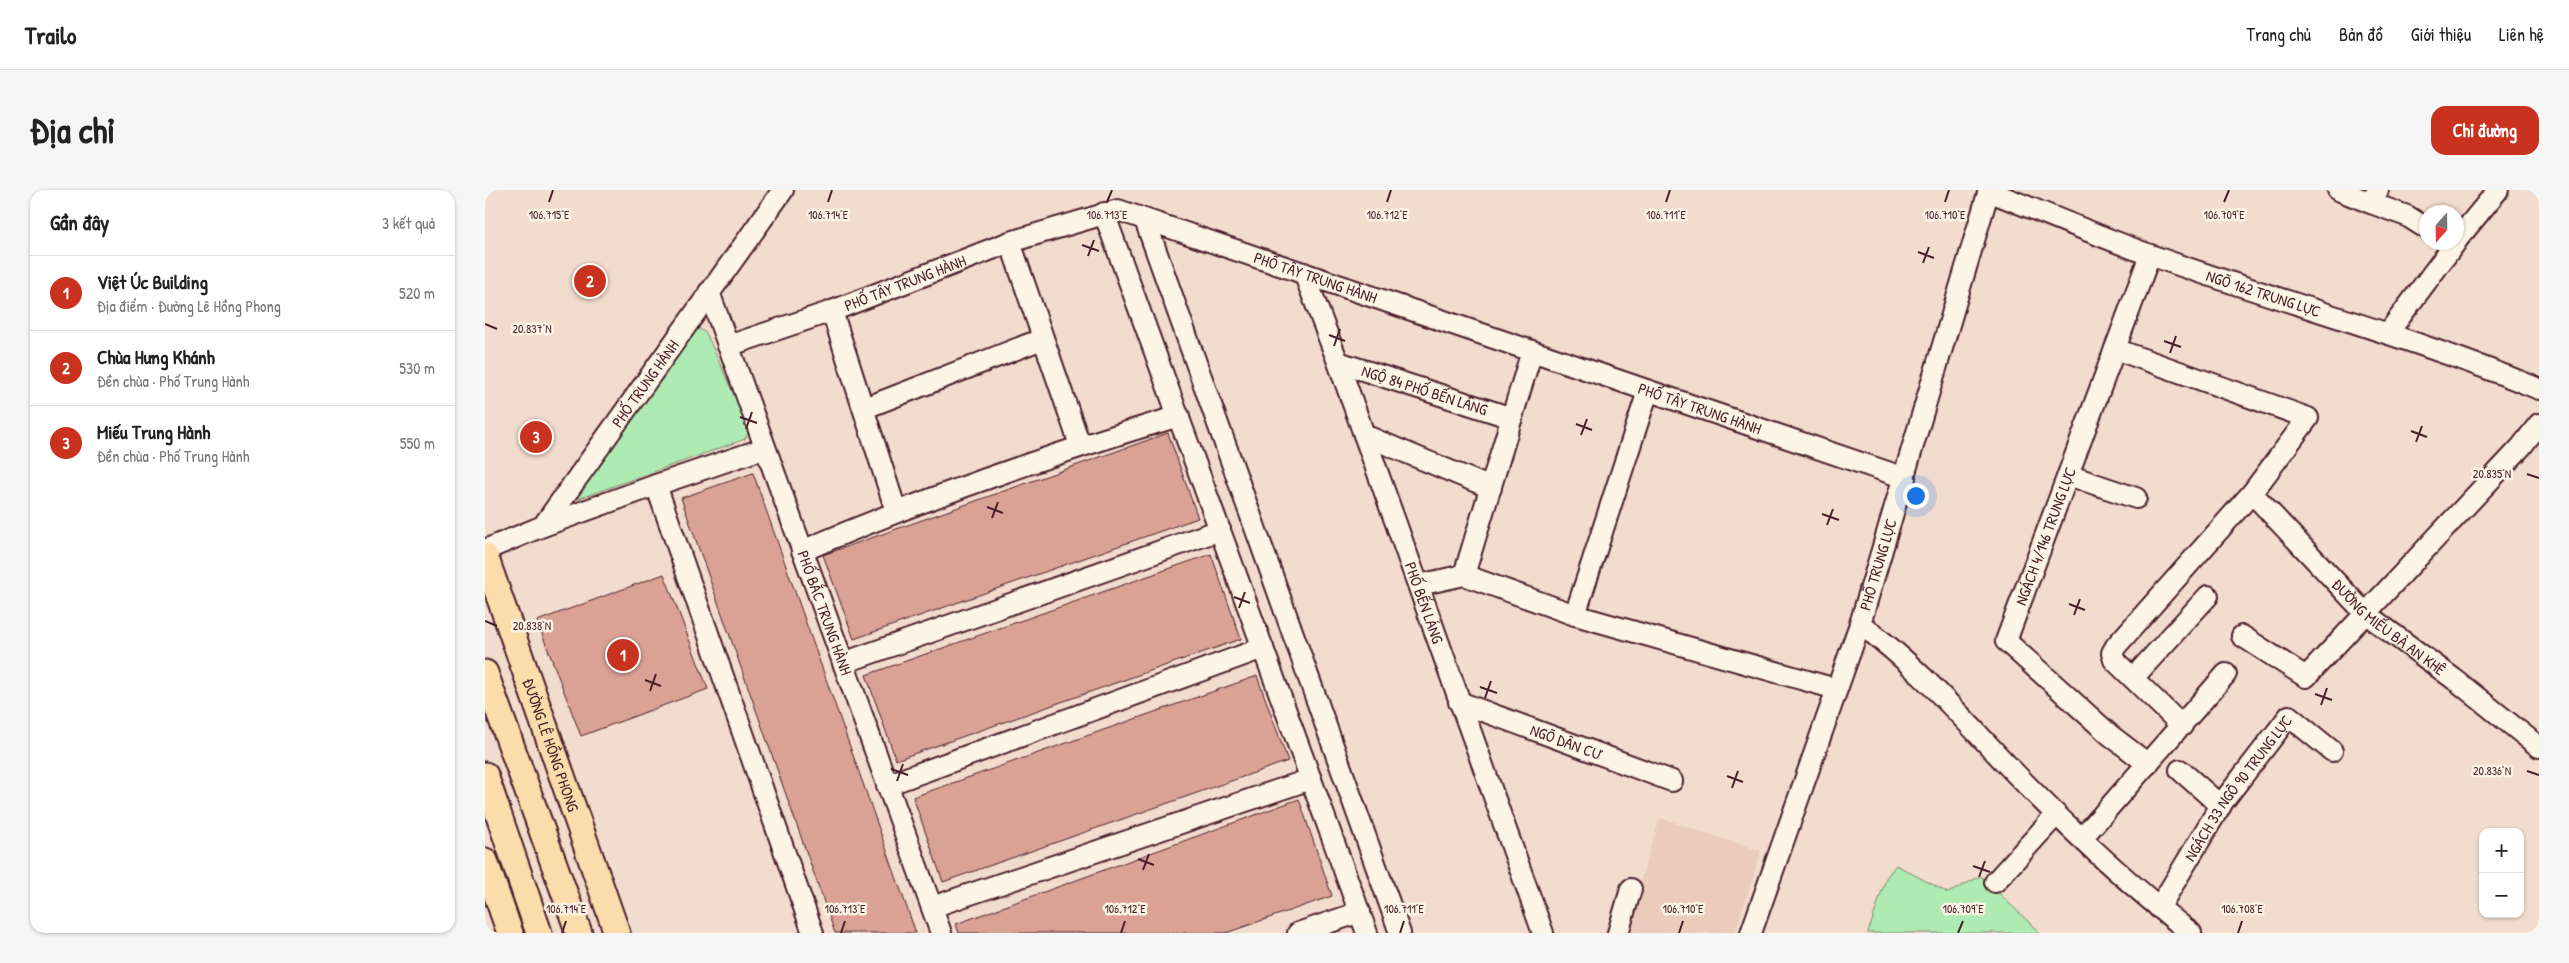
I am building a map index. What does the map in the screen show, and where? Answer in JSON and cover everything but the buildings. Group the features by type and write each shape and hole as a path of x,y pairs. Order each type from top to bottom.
{"main road":[{"name":"ĐƯỜNG LÊ HỒNG PHONG","path":"485,556 617,933"},
{"path":"485,673 579,933"},
{"path":"485,775 539,933"},
{"path":"485,861 510,933"}],"street":[{"name":"PHỐ TRUNG HÀNH","path":"543,526 783,190"},
{"name":"NGÕ 162 TRUNG LỰC","path":"1989,190 2150,255 2388,333 2482,366 2539,389"},
{"name":"PHỐ TRUNG LỰC","path":"1751,933 1860,624 1905,478 1989,190"},
{"path":"2338,190 2375,196 2419,223"},
{"path":"2464,231 2498,190"},
{"name":"PHỐ TÂY TRUNG HÀNH","path":"728,346 833,311 1009,242 1104,212 1118,210 1905,478"},
{"path":"1104,212 1367,933"},
{"path":"1145,220 1400,933"},
{"path":"1009,242 1080,446"},
{"path":"2388,333 2449,250"},
{"name":"NGÁCH 4/146 TRUNG LỰC","path":"2148,764 2110,735 2006,642 2150,255"},
{"name":"PHỐ BẾN LÁNG","path":"1304,273 1365,435 1543,933"},
{"name":"PHỐ BẮC TRUNG HÀNH","path":"709,292 941,933"},
{"path":"833,311 896,511"},
{"path":"865,408 1042,339"},
{"path":"2115,349 2308,418 2251,493 2112,654 2114,660 2181,726"},
{"path":"1464,575 1533,351"},
{"name":"NGỘ 84 PHỐ BẾN LẢNG","path":"1338,362 1512,418"},
{"path":"1575,615 1648,391"},
{"path":"803,551 896,511 1080,446 1179,416"},
{"path":"2242,636 2306,678 2521,448 2539,424"},
{"path":"1365,435 1491,488"},
{"path":"485,550 543,526 655,485 765,448"},
{"path":"2068,475 2136,498"},
{"path":"655,485 813,933"},
{"name":"ĐƯỜNG MIẾU BÀ AN KHÊ","path":"2251,493 2366,614 2457,682 2539,747"},
{"path":"843,663 1220,530"},
{"path":"1419,585 1464,575 1575,615 1836,689"},
{"path":"2133,678 2208,596"},
{"path":"1860,624 1897,651 2056,816 2159,908 2191,933"},
{"path":"887,785 1263,648"},
{"path":"2082,838 2226,674"},
{"name":"NGÕ DÂN CƯ","path":"1459,702 1672,781"},
{"name":"NGÁCH 33 NGÕ 90 TRUNG LỰC","path":"2159,908 2221,806 2289,716 2333,751"},
{"path":"2180,770 2221,806"},
{"path":"932,907 1311,779"},
{"path":"1995,882 2056,816"},
{"path":"1617,933 1631,889"},
{"path":"1298,933 1360,912"}],"shaded area":[{"path":"1660,818 1761,851 1735,933 1624,933"}],"green space":[{"path":"690,328 698,328 706,333 750,430 745,439 572,501"},
{"path":"1896,865 1948,893 1981,876 2040,933 1868,933 1886,878"}],"place":[{"name":"Chùa Hưng Khánh","path":"590,281"},
{"name":"Miếu Trung Hành","path":"536,437"},
{"name":"Việt Úc Building","path":"623,655"}]}
